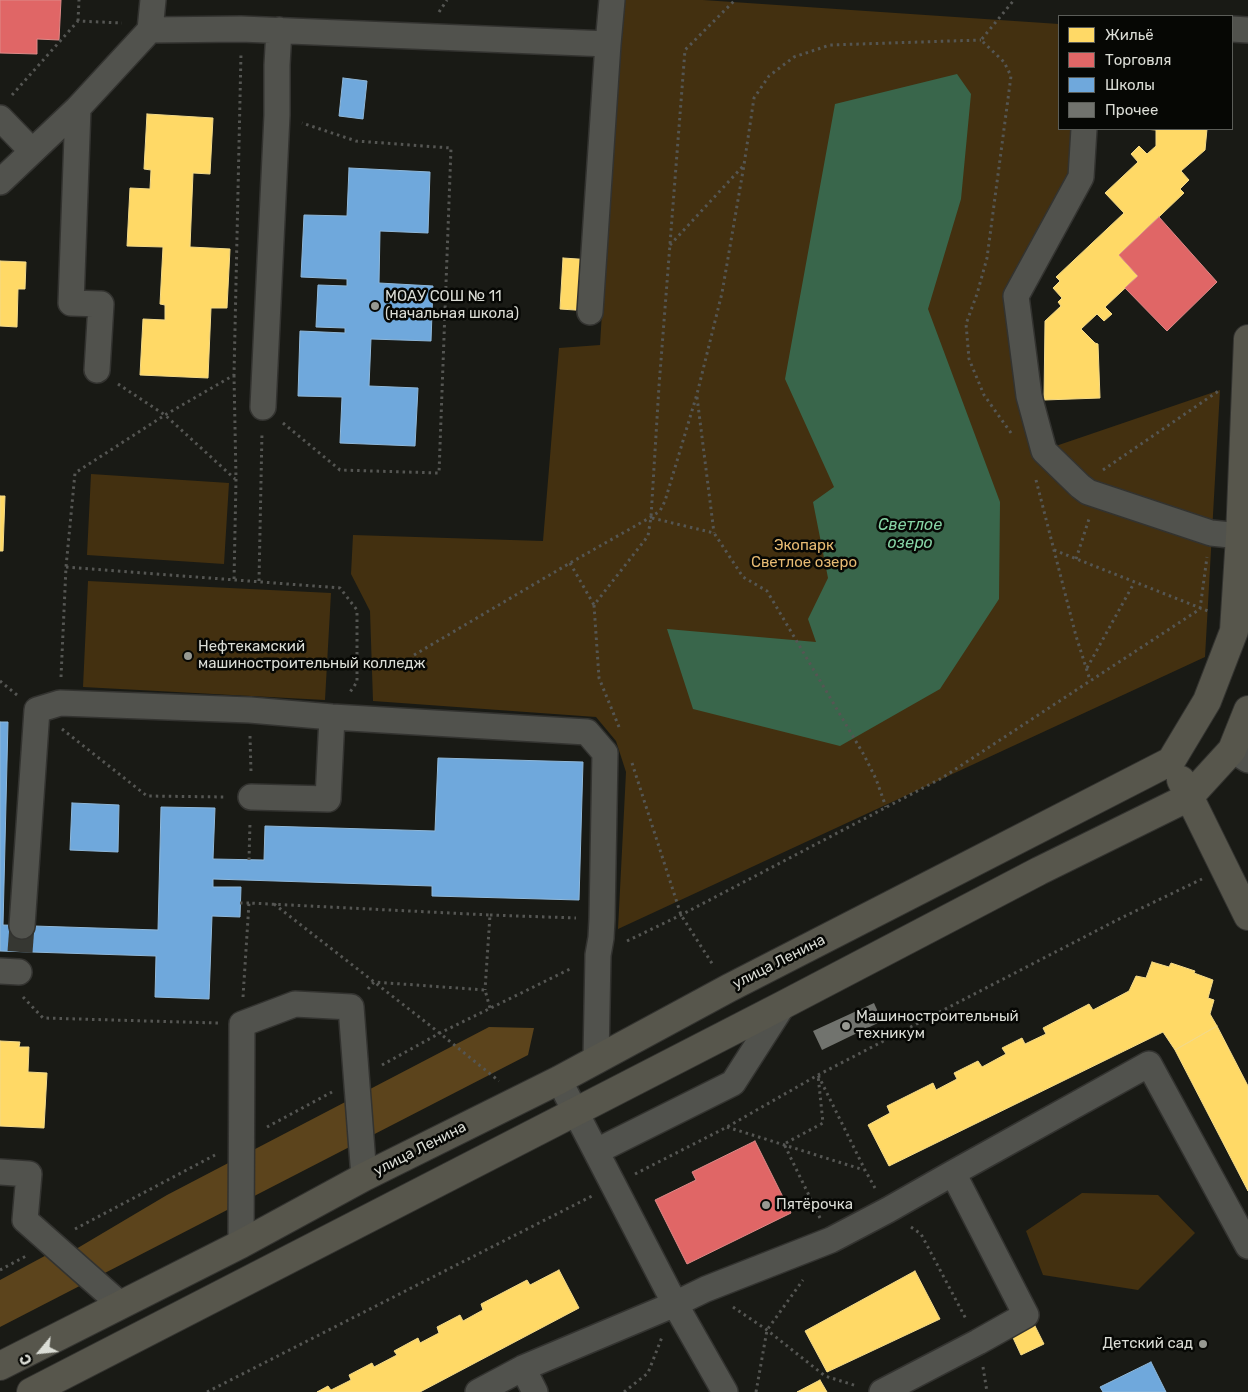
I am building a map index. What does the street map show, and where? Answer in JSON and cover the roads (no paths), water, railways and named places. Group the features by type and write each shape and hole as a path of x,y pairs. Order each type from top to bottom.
{"main road":[{"path":"1248,339 1234,631 1207,701 1171,762 1190,796 1248,916"},
{"path":"31,1392 1040,871 1190,796 1240,755 1248,710"},
{"name":"улица Ленина","path":"0,1366 241,1244 364,1177 559,1080 729,988 1171,762"}],"lane":[{"path":"0,182 78,108 150,30 153,0"},
{"path":"590,312 612,0"},
{"path":"150,30 279,30 608,44"},
{"path":"263,407 277,115 279,30"},
{"path":"1233,30 1248,30"},
{"path":"78,108 71,303 101,304 97,370"},
{"path":"3,110 32,151"},
{"path":"1084,130 1082,177 1016,296 1029,396 1044,451 1088,490 1211,533 1240,536"},
{"path":"22,926 39,703 250,710 332,717 587,732 605,753 602,919 598,955 596,1059"},
{"path":"251,797 328,799 332,717"},
{"path":"241,1244 242,1024 295,1004 351,1007 364,1177"},
{"path":"597,1151 733,1083 783,1005"},
{"path":"478,1392 523,1368 706,1289 831,1240 1149,1064 1248,1246"},
{"path":"559,1080 675,1304 725,1392"},
{"path":"0,1172 29,1174 25,1220 121,1305"},
{"path":"871,1389 978,1342 1026,1315 952,1172"},
{"path":"523,1368 535,1392"}],"water":[{"name":"Светлое озеро","path":"957,74 971,94 961,199 928,309 1000,502 999,599 940,689 840,746 693,709 667,629 816,642 808,619 828,578 813,502 834,487 785,379 835,104"}],"tunnel":[{"path":"20,952 22,926"}],"place":[{"name":"МОАУ СОШ № 11 (начальная школа)","path":"375,306"},
{"name":"Нефтекамский машиностроительный колледж","path":"188,656"},
{"name":"Машиностроительный техникум","path":"846,1026"},
{"name":"Пятёрочка","path":"766,1205"},
{"name":"Детский сад","path":"1203,1344"}],"park label":[{"name":"Экопарк Светлое озеро","path":"804,554"}]}
